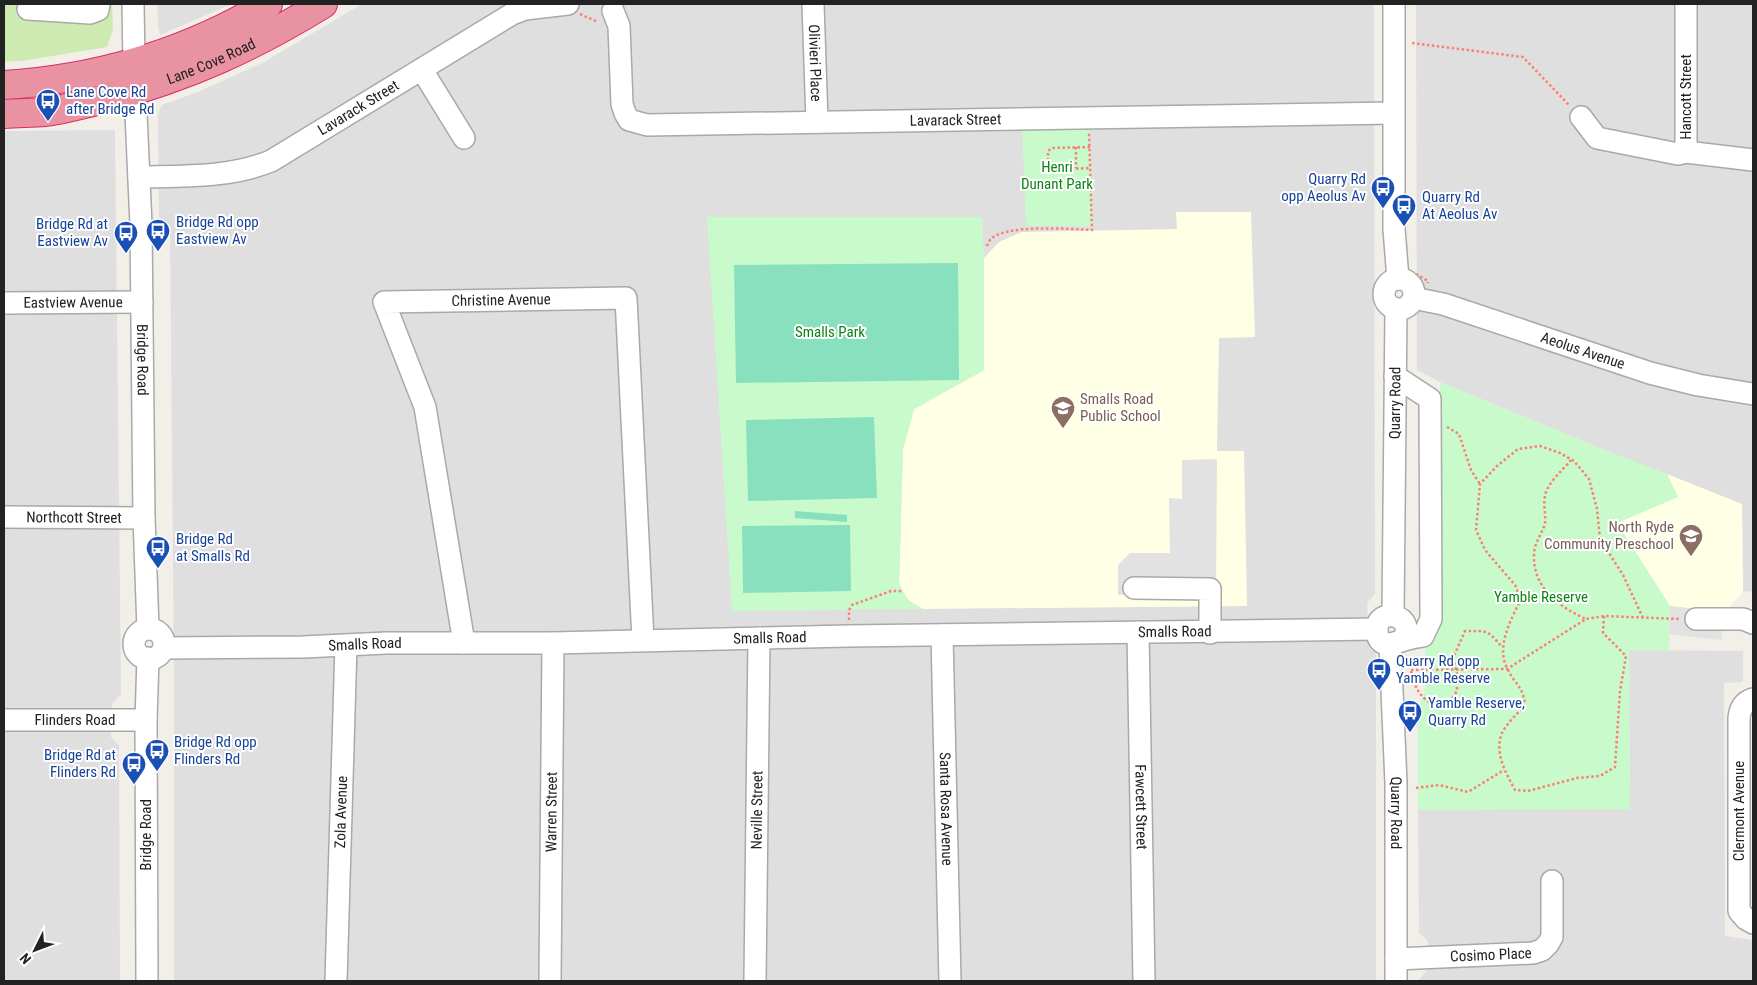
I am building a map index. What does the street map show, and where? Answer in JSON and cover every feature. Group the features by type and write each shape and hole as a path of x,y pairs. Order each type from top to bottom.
{"highway":[{"name":"Lane Cove Road","path":"4,85 30,83 108,70 134,63 166,53 200,39 250,15 268,4"},
{"name":"Lane Cove Road","path":"4,114 46,112 160,84 218,61 255,43 323,4"},
{"path":"134,63 134,91"}],"street":[{"path":"28,9 90,13 98,10 99,4"},
{"path":"133,4 134,63"},
{"name":"Lavarack Street","path":"139,177 212,175 246,170 258,166 283,155 512,14 525,9 568,4"},
{"name":"Olivieri Place","path":"813,4 817,122"},
{"path":"1394,4 1394,229 1406,276 1405,280 1414,291 1412,298"},
{"name":"Hancott Street","path":"1686,4 1686,152 1753,160"},
{"name":"Lavarack Street","path":"616,19 622,104 629,120 648,125 1393,113"},
{"path":"422,70 464,138"},
{"name":"Bridge Road","path":"134,91 142,225 144,518 148,629 153,629 161,634 164,643 156,653 146,720 147,981"},
{"path":"1581,118 1597,138 1678,154 1686,152"},
{"name":"Christine Avenue","path":"464,643 425,407 384,302 626,298 643,640"},
{"name":"Quarry Road","path":"1396,981 1396,783 1401,673 1390,638 1380,621 1393,615 1395,376 1412,298"},
{"name":"Aeolus Avenue","path":"1412,298 1443,304 1650,373 1698,385 1753,394"},
{"name":"Eastview Avenue","path":"4,303 142,302"},
{"path":"1395,376 1430,399 1431,422"},
{"name":"Smalls Road","path":"156,653 346,645 1138,632 1390,638 1423,636 1431,619 1431,422"},
{"name":"Northcott Street","path":"4,517 144,518"},
{"path":"1134,588 1210,589 1210,633"},
{"path":"1696,619 1743,618 1753,623"},
{"name":"Fawcett Street","path":"1138,632 1144,981"},
{"name":"Santa Rosa Avenue","path":"942,635 950,981"},
{"name":"Neville Street","path":"756,981 760,638"},
{"name":"Warren Street","path":"550,981 553,643"},
{"name":"Zola Avenue","path":"336,981 346,645"},
{"name":"Clermont Avenue","path":"1753,699 1741,708 1739,718 1739,911 1746,919 1753,923"},
{"name":"Flinders Road","path":"4,720 146,720"},
{"name":"Cosimo Place","path":"1396,959 1508,955 1533,953 1542,950 1552,937 1552,881"}],"path":[{"path":"568,4 593,21 616,19"},
{"path":"1406,43 1523,57 1581,118"},
{"path":"987,246 990,239 1018,229 1092,230 1088,117"},
{"path":"1076,147 1076,168"},
{"path":"1090,147 1050,149 1048,151 1048,170 1090,168"},
{"path":"1406,276 1428,281 1412,298"},
{"path":"1431,422 1448,427 1460,434 1471,470 1480,484 1476,530 1486,550 1515,584 1521,599 1507,630 1502,647"},
{"path":"1480,484 1497,466 1518,450 1540,446 1560,453 1571,460 1588,479 1596,509 1600,539 1623,575 1643,618"},
{"path":"1571,460 1551,484 1545,495 1545,525 1537,539 1534,556 1537,573 1543,587 1554,600 1586,619"},
{"path":"848,636 849,610 852,604 891,591 902,591"},
{"path":"1401,673 1426,701 1437,707 1448,704 1457,691 1454,658 1465,631 1490,633 1502,647 1507,669 1523,691 1525,705 1502,734 1499,754 1504,770 1514,790 1528,791 1577,778 1600,776 1615,767 1620,691 1626,656 1603,633 1604,616"},
{"path":"1401,673 1455,669 1507,669 1586,619 1604,616 1696,619"},
{"path":"1416,788 1440,785 1468,792 1504,770"}],"shaded area":[{"path":"157,4 232,4 160,35"},
{"path":"362,4 1374,4 1375,594 1367,603 1369,648 1376,654 1376,981 174,981 174,675 170,225 159,225 158,113 162,105 198,92 264,62"},
{"path":"1416,4 1753,4 1753,591 1743,592 1742,507 1440,382 1417,370"},
{"path":"115,130 121,694 112,704 111,737 119,745 120,981 4,981 4,131"},
{"name":"Smalls Road Public School","path":"1176,212 1251,212 1255,337 1219,338 1217,451 1244,451 1247,606 923,609 908,600 899,584 903,449 914,409 984,370 984,258 999,242 1022,232 1177,229"},
{"path":"1217,459 1216,596 1118,595 1118,565 1130,553 1170,553 1169,498 1182,499 1182,460"},
{"name":"North Ryde Community Preschool","path":"1667,474 1742,504 1743,592 1725,612 1670,606 1617,523 1678,497"},
{"path":"1670,606 1725,612 1721,640 1669,634"},
{"path":"1629,650 1743,651 1743,682 1724,683 1725,936 1753,940 1753,981 1418,981 1427,970 1428,941 1419,933 1418,810 1630,808"}],"green space":[{"path":"4,4 112,4 113,29 107,47 22,61 4,62"},
{"name":"Henri Dunant Park","path":"1022,124 1089,125 1093,226 1026,226"},
{"name":"Smalls Park","path":"707,217 982,217 984,370 914,409 903,449 899,584 908,600 923,609 732,611"},
{"path":"958,263 959,380 736,383 734,265"},
{"name":"Yamble Reserve","path":"1440,382 1667,474 1678,497 1617,523 1670,606 1669,651 1629,650 1630,809 1418,810 1418,713 1426,684 1425,652 1438,618"},
{"path":"874,417 877,498 748,501 746,420"},
{"path":"795,511 847,515 847,522 795,518"},
{"path":"850,525 851,591 743,593 742,526"}],"place":[{"name":"Lane Cove Rd after Bridge Rd","path":"48,122"},
{"name":"Quarry Rd opp Aeolus Av","path":"1383,209"},
{"name":"Quarry Rd At Aeolus Av","path":"1404,227"},
{"name":"Bridge Rd opp Eastview Av","path":"158,252"},
{"name":"Bridge Rd at Eastview Av","path":"126,254"},
{"name":"Smalls Road Public School","path":"1063,429"},
{"name":"North Ryde Community Preschool","path":"1691,557"},
{"name":"Bridge Rd at Smalls Rd","path":"158,569"},
{"name":"Quarry Rd opp Yamble Reserve","path":"1379,691"},
{"name":"Yamble Reserve, Quarry Rd","path":"1410,733"},
{"name":"Bridge Rd opp Flinders Rd","path":"157,772"},
{"name":"Bridge Rd at Flinders Rd","path":"134,785"}]}
